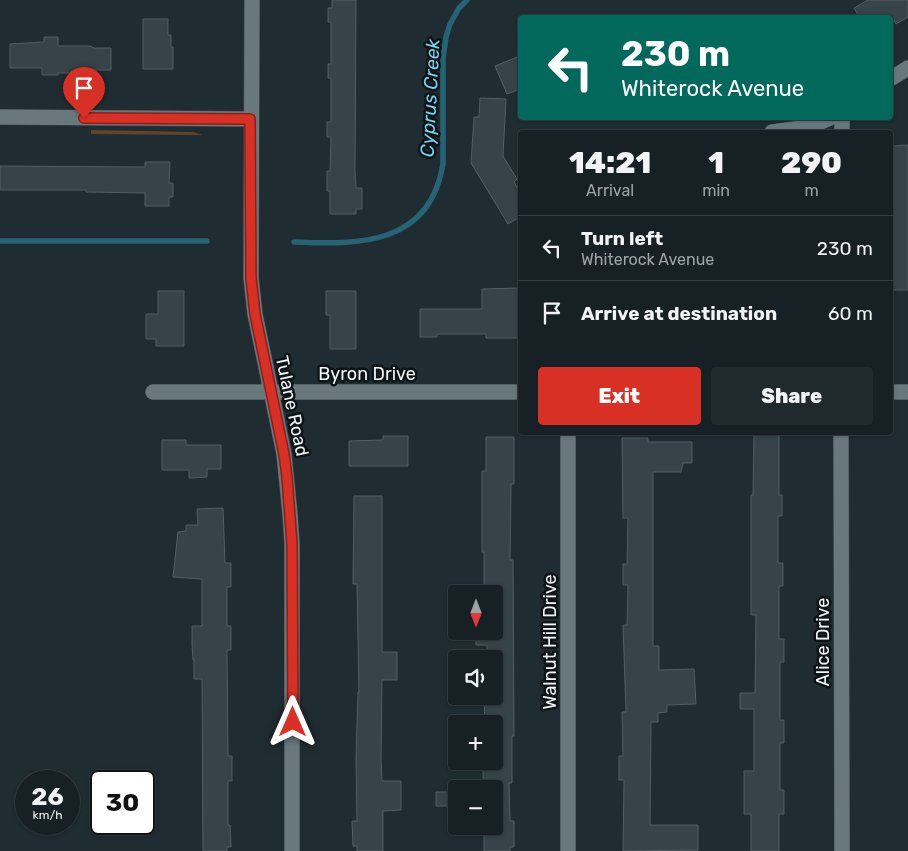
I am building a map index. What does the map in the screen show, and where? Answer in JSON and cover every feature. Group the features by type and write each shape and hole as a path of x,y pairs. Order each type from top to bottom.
{"street":[{"name":"Tulane Road","path":"252,0 250,119 251,278 255,314 287,477 292,544 292,851"},
{"path":"893,77 908,68"},
{"path":"0,117 250,119"},
{"path":"787,130 809,127 825,120"},
{"name":"Byron Drive","path":"153,392 518,392"},
{"path":"893,392 908,392"},
{"name":"Walnut Hill Drive","path":"568,435 568,851"},
{"name":"Alice Drive","path":"842,435 842,851"}],"shaded area":[{"path":"91,130 193,132 203,135 91,134"}],"building":[{"path":"332,0 356,0 355,171 356,188 362,188 362,209 356,209 356,214 330,214 330,191 327,191 327,171 330,171 331,137 327,137 327,122 331,122 331,78 328,78 328,64 331,64 331,22 328,22 328,8 332,8"},
{"path":"868,0 908,0 908,17 896,24 893,15 858,15 854,8"},
{"path":"143,19 168,19 168,35 171,35 171,47 173,47 173,69 143,69"},
{"path":"44,37 58,37 58,46 111,48 111,70 95,70 95,73 42,75 42,68 10,68 10,44 44,42"},
{"path":"518,57 518,90 507,94 495,66"},
{"path":"480,98 506,99 503,156 517,179 514,182 518,189 518,218 508,224 471,163 474,117 479,117"},
{"path":"908,145 908,290 893,290 893,146"},
{"path":"145,162 170,162 169,183 173,183 173,197 169,197 169,206 145,206 145,193 86,192 86,190 0,190 0,166 145,167"},
{"path":"518,288 518,338 486,338 486,334 437,334 437,337 420,337 420,309 482,309 482,289"},
{"path":"158,291 184,291 184,346 156,346 156,339 146,339 146,314 158,314"},
{"path":"326,291 356,291 356,349 330,349 330,315 326,315"},
{"path":"754,435 779,435 779,495 782,495 782,516 778,516 778,563 783,563 783,586 779,586 779,639 784,639 784,662 780,662 780,720 784,720 784,743 780,743 780,790 784,790 784,814 779,814 779,851 751,851 751,814 744,814 744,771 754,771 754,709 740,709 740,693 755,693 756,615 751,615 751,495 753,495"},
{"path":"383,436 408,436 408,466 349,466 349,441 383,440"},
{"path":"486,437 514,437 514,484 511,484 510,560 513,560 514,736 512,736 512,783 509,783 510,821 514,821 514,847 510,847 510,851 484,851 484,835 503,835 503,780 483,780 483,770 503,770 503,715 485,715 484,705 503,705 503,650 487,650 487,645 476,645 476,640 503,640 503,585 484,585 482,471 486,471"},
{"path":"622,438 648,438 648,442 692,442 692,463 683,463 681,472 653,472 653,646 659,646 659,670 694,669 696,704 667,705 667,712 658,713 658,722 651,722 650,825 698,825 698,850 623,851 624,780 619,780 619,756 623,756 622,712 626,712 623,625 627,625 628,585 623,585 623,564 627,564 628,518 623,518"},
{"path":"162,440 186,440 186,445 221,445 221,469 207,469 207,477 189,478 189,470 162,470"},
{"path":"354,496 382,496 382,652 397,652 397,680 382,680 381,759 382,781 401,781 401,810 383,811 383,851 357,851 357,846 353,846 352,821 357,821 356,759 359,692 357,584 353,584"},
{"path":"223,508 225,563 231,563 231,587 227,587 227,626 231,626 231,650 227,650 228,756 232,756 232,781 228,781 228,825 230,825 231,847 227,847 227,851 203,851 202,679 194,679 192,644 192,626 202,626 202,579 173,577 178,532 186,531 186,525 198,525 197,509"},
{"path":"436,792 448,792 448,806 436,806"}],"waterway":[{"name":"Cyprus Creek","path":"294,242 319,243 367,240 388,234 408,225 424,211 436,191 443,164 443,59 446,37 450,24 459,8 467,0"},
{"name":"Cyprus Creek","path":"0,241 207,241"}],"route":[{"path":"84,118 250,119 251,278 255,314 284,454 290,514 292,544 293,722"}]}
